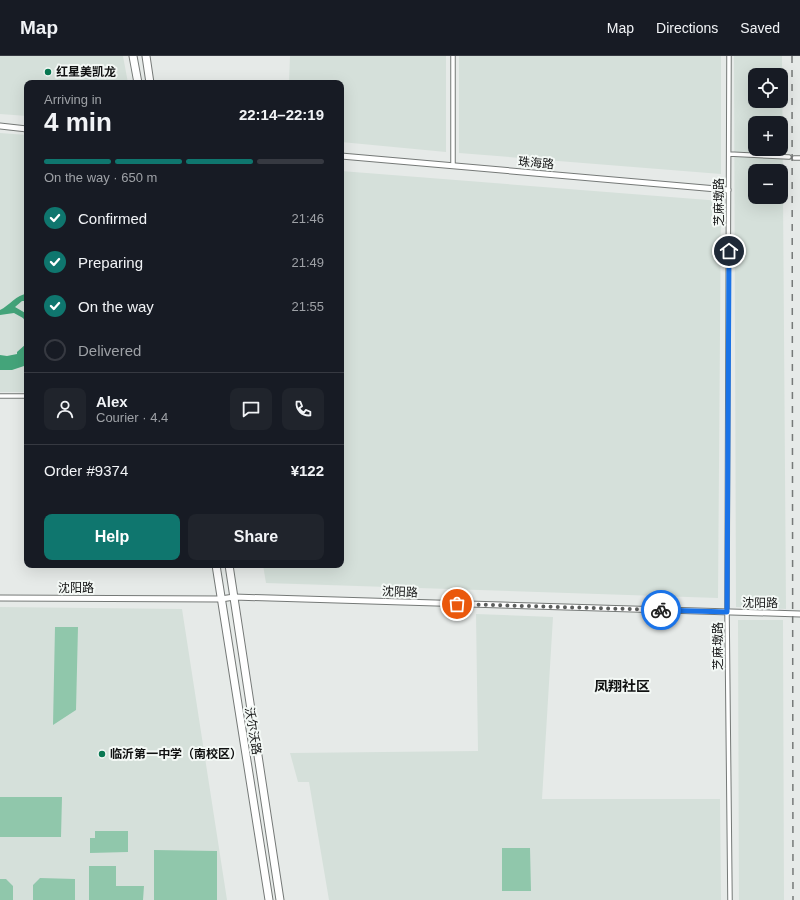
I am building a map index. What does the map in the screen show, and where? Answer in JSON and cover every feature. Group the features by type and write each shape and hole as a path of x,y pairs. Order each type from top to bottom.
{"highway":[{"path":"133,56 137,80"},
{"path":"146,56 150,80"},
{"name":"沃尔沃路","path":"216,568 269,900"},
{"name":"沃尔沃路","path":"229,568 280,900"}],"street":[{"path":"453,56 453,166"},
{"name":"芝麻墩路","path":"729,56 727,612 730,900"},
{"path":"0,126 24,129"},
{"path":"729,154 788,157"},
{"name":"珠海路","path":"344,156 728,190"},
{"path":"794,158 800,158"},
{"path":"0,396 24,396"},
{"name":"沈阳路","path":"0,598 221,599 234,597 800,614"}],"shaded area":[{"path":"0,56 123,56 127,80 24,80 24,116 0,114"},
{"path":"290,56 446,56 446,152 344,142 344,80 289,80"},
{"path":"459,56 721,56 721,174 459,153"},
{"path":"734,56 782,56 782,68 748,68 748,108 782,108 782,116 748,116 748,156 783,156 783,164 748,164 748,204 783,204 786,609 736,607"},
{"path":"0,133 24,135 24,392 0,392"},
{"path":"344,171 721,201 718,598 266,583 264,568 344,568"},
{"path":"23,295 24,301 15,307 24,312 24,320 14,313 0,315 0,310 16,298"},
{"path":"24,346 24,366 12,370 0,370 0,355 7,356 17,354 17,352"},
{"name":"临沂第一中学（南校区）","path":"0,607 182,609 227,900 0,900"},
{"path":"476,614 553,617 542,799 720,799 721,900 329,900 309,782 298,782 290,753 478,751"},
{"path":"738,620 783,620 784,900 739,900"},
{"path":"55,627 78,627 76,710 53,725"},
{"path":"0,797 62,797 61,837 0,837"},
{"path":"95,831 128,831 128,852 90,853 90,838 95,838"},
{"path":"502,848 530,848 531,891 502,891"},
{"path":"154,850 217,851 217,900 154,900"},
{"path":"89,866 116,866 116,886 144,886 143,900 89,900"},
{"path":"40,878 75,879 75,900 33,900 33,885"},
{"path":"0,879 6,879 13,886 13,900 0,900"}],"railway":[{"path":"792,56 793,900"}],"way so far":[{"path":"457,604 661,610"}],"place":[{"name":"红星美凯龙","path":"48,72"},
{"name":"临沂第一中学（南校区）","path":"102,754"}],"district":[{"name":"凤翔社区","path":"622,686"}],"route":[{"path":"661,610 727,612 729,251"}]}
